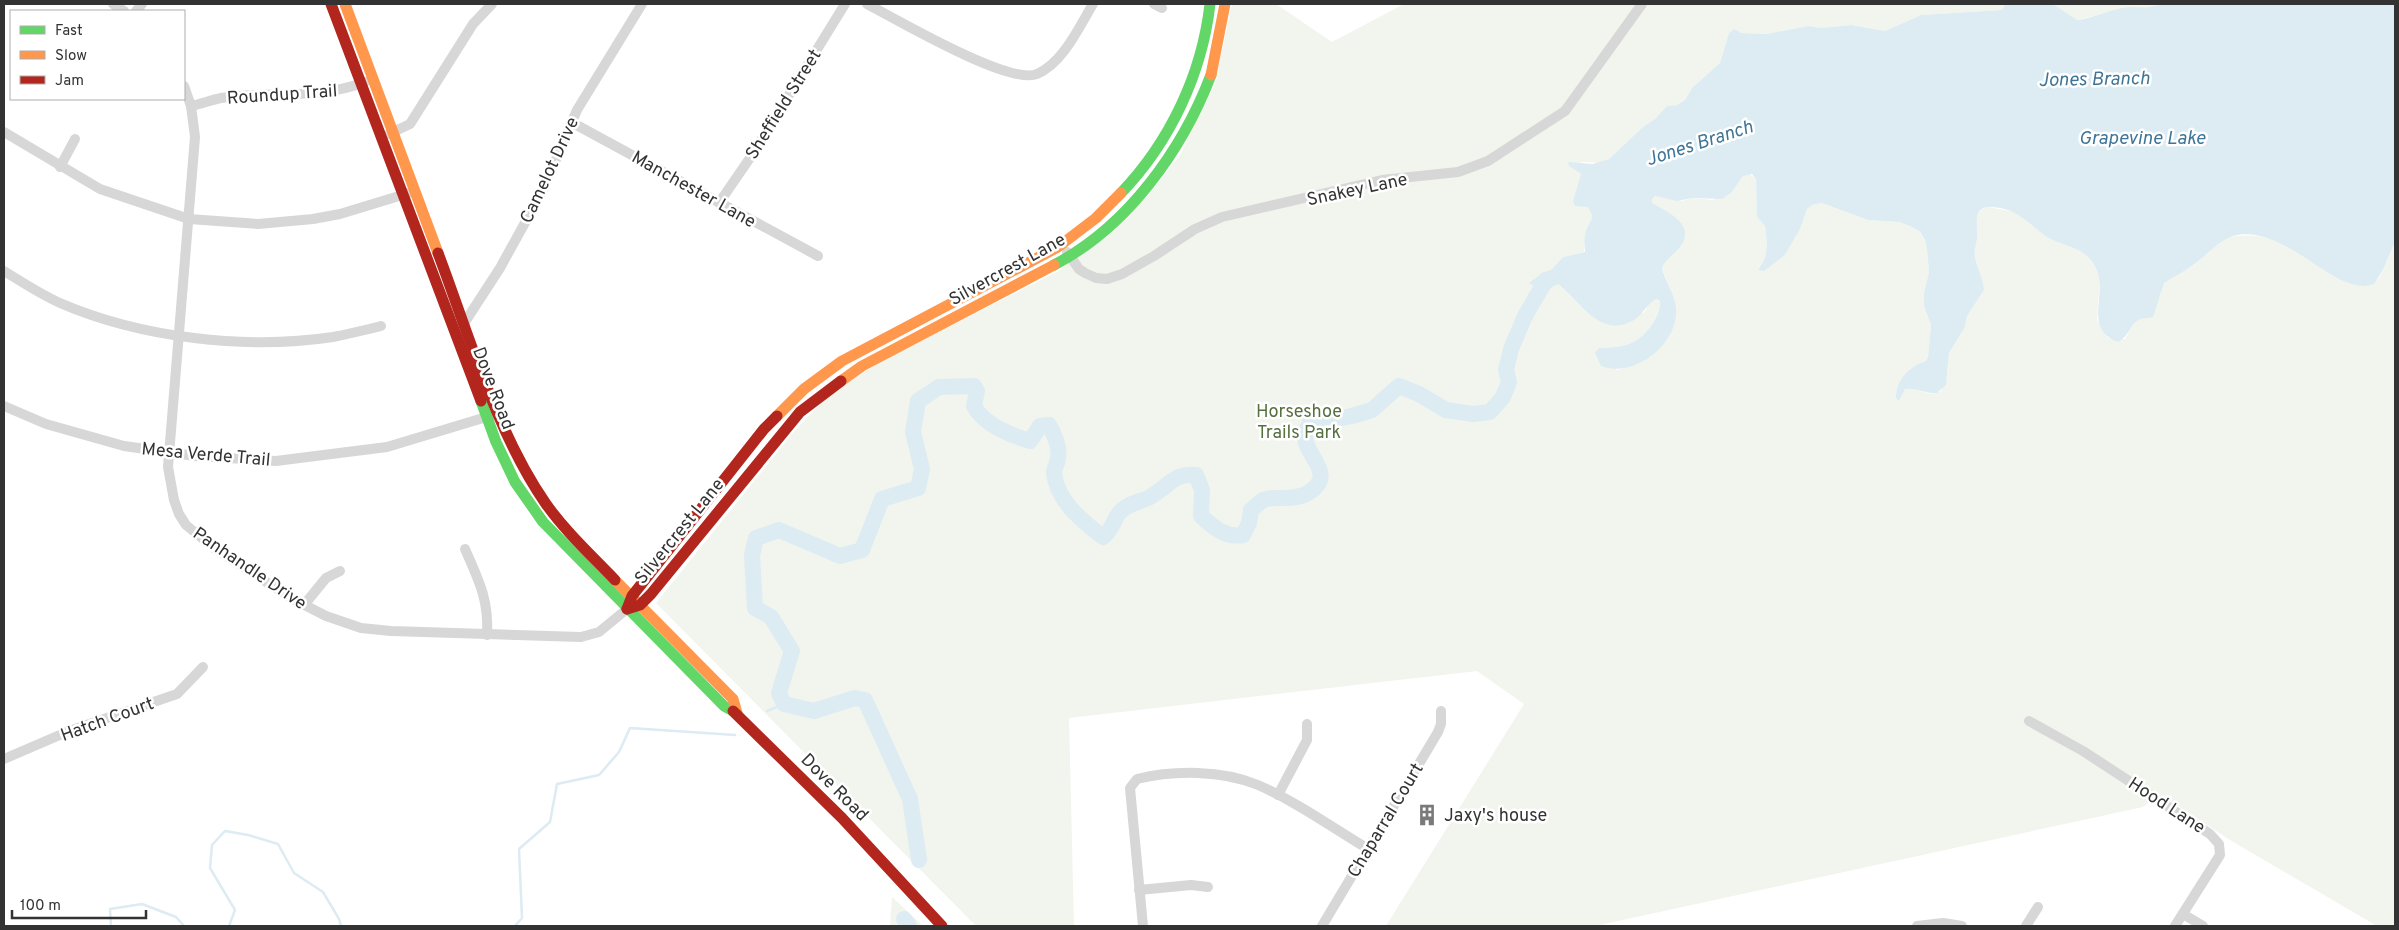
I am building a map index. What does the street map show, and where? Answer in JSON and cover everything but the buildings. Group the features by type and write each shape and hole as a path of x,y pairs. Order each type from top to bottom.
{"main road":[{"name":"Dove Road","path":"331,4 486,417 511,474 528,502 559,541 626,609 724,706 737,713 908,886 953,926"},
{"name":"Dove Road","path":"345,4 498,412 526,475 538,495 568,532 733,699 737,713"},
{"name":"Silvercrest Lane","path":"626,609 632,596 764,429 804,389 842,360 1062,244 1096,218 1135,178 1164,137 1196,73 1204,46 1210,4"},
{"name":"Silvercrest Lane","path":"626,609 640,605 774,441 800,412 816,399 862,366 1070,257 1112,223 1146,188 1168,157 1199,106 1213,70 1225,4"},
{"name":"Dove Road","path":"908,886 942,926"}],"street":[{"path":"381,138 410,124 473,24 492,4"},
{"name":"Camelot Drive","path":"456,336 500,268 543,190 571,122 642,4"},
{"name":"Sheffield Street","path":"719,203 752,155 844,4"},
{"path":"867,4 988,66 1016,76 1036,74 1058,57 1093,4"},
{"name":"Snakey Lane","path":"1062,244 1070,257 1085,274 1107,279 1122,274 1196,229 1222,217 1382,180 1458,172 1488,162 1565,111 1642,4"},
{"name":"Roundup Trail","path":"191,106 220,98 318,94 344,90 373,80"},
{"name":"Panhandle Drive","path":"185,89 191,106 196,137 168,452 169,476 174,500 186,525 214,548 304,605 326,616 361,628 487,635 591,635 609,625 626,609"},
{"name":"Manchester Lane","path":"571,122 818,256"},
{"path":"4,132 60,167 100,189 189,219 258,224 313,219 340,214 414,191"},
{"path":"60,167 75,139"},
{"path":"4,271 60,303 97,316 179,335 217,340 308,339 333,337 381,326"},
{"name":"Mesa Verde Trail","path":"4,406 46,424 124,446 195,456 276,461 334,456 396,445 498,412"},
{"path":"465,549 485,594 488,614 487,635"},
{"path":"304,605 326,578 340,571"},
{"name":"Hatch Court","path":"4,759 69,731 177,694 203,667"},
{"name":"Chaparral Court","path":"1322,926 1438,732 1442,724 1441,711"},
{"name":"Hood Lane","path":"2030,721 2082,751 2210,834 2219,844 2220,856 2175,926"},
{"path":"1278,795 1307,740 1307,724"},
{"path":"1143,926 1130,788 1137,779 1179,774 1217,775 1239,778 1259,785 1278,795 1368,849"},
{"path":"1139,890 1191,885 1208,887"},
{"path":"2026,926 2038,908"},
{"path":"2183,914 2203,926"},
{"path":"1918,926 1942,923 1962,926"}],"green space":[{"name":"Horseshoe Trails Park","path":"1232,4 1276,4 1332,42 1404,4 2005,4 2002,10 1921,15 1885,31 1851,25 1821,28 1808,26 1766,34 1742,33 1734,29 1729,33 1720,63 1692,88 1685,100 1677,105 1667,106 1655,119 1643,127 1609,159 1600,163 1583,162 1569,166 1581,174 1576,191 1582,205 1588,207 1592,216 1586,230 1584,252 1563,257 1551,270 1533,279 1552,285 1557,283 1563,287 1644,313 1650,302 1656,299 1660,302 1658,313 1640,338 1622,346 1599,348 1617,370 1640,363 1651,356 1667,337 1673,297 1662,268 1666,259 1673,254 1659,207 1652,203 1652,199 1655,196 1682,201 1693,198 1712,200 1732,192 1743,176 1749,173 1756,179 1757,217 1765,226 1767,244 1765,258 1758,269 1785,255 1800,229 1807,209 1812,205 1822,203 1868,220 1899,222 1919,232 1925,240 1929,272 1924,293 1924,306 1931,325 1928,357 1926,361 1909,370 1901,380 1896,398 1908,388 1926,393 1941,391 1947,376 1949,353 1965,327 1967,316 1984,290 1975,257 1976,215 1988,207 2016,212 2046,236 2076,248 2088,256 2095,265 2100,277 2097,320 2108,338 2125,339 2136,322 2147,318 2160,296 2163,283 2191,267 2225,239 2240,236 2267,238 2336,276 2363,286 2372,284 2380,276 2395,241 2395,926 2377,926 2230,840 2160,794 2143,807 1595,926 1386,926 1524,704 1477,671 1069,718 1074,926 976,926 656,603 796,429 831,393 884,360 1059,271 1148,196 1180,155 1215,84"},
{"path":"2053,4 2161,4 2153,8 2131,7 2077,20"},
{"path":"892,897 923,926 890,926"}],"water":[{"name":"Grapevine Lake","path":"2005,4 2053,4 2077,20 2124,8 2150,7 2161,4 2395,4 2395,241 2384,268 2374,284 2359,286 2344,281 2271,240 2252,235 2233,236 2218,244 2188,269 2164,283 2153,317 2137,321 2125,337 2118,342 2107,336 2101,328 2098,319 2099,276 2090,259 2079,250 2044,235 2026,220 2008,210 1992,207 1985,208 1978,213 1977,217 1975,252 1984,290 1967,316 1965,327 1949,353 1946,385 1937,393 1905,389 1899,401 1896,398 1898,385 1901,380 1909,370 1926,361 1928,357 1931,325 1924,306 1924,293 1929,272 1925,240 1920,232 1899,222 1868,220 1822,203 1812,205 1807,209 1800,229 1785,255 1764,271 1758,270 1765,258 1767,244 1765,226 1757,217 1756,179 1752,174 1743,176 1732,192 1722,199 1693,198 1677,201 1655,196 1652,199 1652,203 1672,215 1683,225 1685,232 1680,247 1662,268 1675,303 1675,321 1670,334 1662,346 1640,363 1614,369 1601,366 1595,353 1599,348 1622,346 1640,338 1656,318 1660,301 1656,299 1653,301 1634,320 1622,325 1611,325 1601,322 1592,316 1557,283 1545,293 1529,283 1542,273 1551,270 1563,257 1585,252 1585,235 1592,216 1588,207 1575,206 1573,201 1581,174 1569,166 1568,162 1593,164 1609,159 1643,127 1655,119 1667,106 1677,105 1685,100 1692,88 1720,63 1729,33 1734,29 1742,33 1766,34 1808,26 1821,28 1851,25 1885,31 1921,15 2002,10"}],"waterway":[{"name":"Jones Branch","path":"919,860 910,799 865,700 855,698 814,711 784,704 779,693 792,651 771,617 755,608 752,555 756,538 779,530 840,556 862,550 882,499 918,488 922,469 913,432 918,401 939,387 974,386 977,391 974,406 984,419 998,428 1030,441 1040,426 1049,425 1055,436 1058,449 1058,460 1054,473 1060,493 1072,510 1103,537 1123,509 1148,498 1170,482 1188,475 1196,475 1202,490 1201,516 1226,533 1237,536 1243,535 1249,523 1251,510 1263,500 1302,496 1317,486 1320,472 1306,442 1305,434 1309,424 1352,416 1372,410 1399,386 1419,394 1446,410 1473,414 1490,412 1503,397 1509,382 1506,370 1511,349 1525,316 1546,280 1555,277"},
{"path":"767,711 784,704"},
{"path":"515,926 522,918 519,849 550,822 557,784 599,775 619,752 630,728 735,735"},
{"path":"229,926 235,910 210,868 212,845 225,831 248,835 278,844 294,873 323,892 339,919 341,926"},
{"path":"111,926 110,909 142,904 176,917 184,926"},
{"name":"Jones Branch","path":"904,919 909,926"}],"traffic: fast":[{"path":"1121,193 1154,152 1181,106 1200,56 1210,4"},
{"path":"1054,265 1081,249 1105,230 1149,184 1168,158 1184,131 1211,75"},
{"path":"481,401 496,442 515,482 543,522 724,706 733,711"}],"traffic: slow":[{"path":"345,4 438,253"},
{"path":"1211,75 1225,4"},
{"path":"777,416 804,389 842,361 1058,247 1096,218 1121,193"},
{"path":"841,381 862,366 1054,265"},
{"path":"615,580 733,699 737,713"}],"traffic: jam":[{"path":"331,4 481,401"},
{"path":"438,253 498,415 528,476 562,524 615,580"},
{"path":"627,609 640,605 651,594 800,412 841,381"},
{"path":"627,609 632,596 764,429 777,416"},
{"path":"733,711 842,818 942,926"}],"place":[{"name":"Jaxy's house","path":"1427,815"}]}
